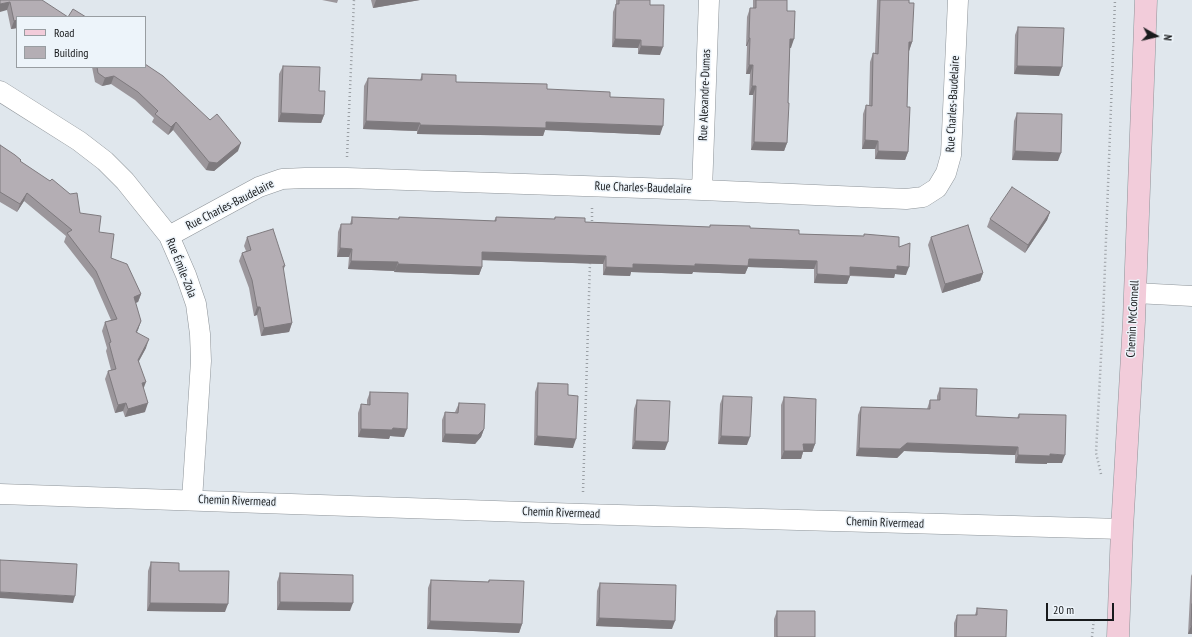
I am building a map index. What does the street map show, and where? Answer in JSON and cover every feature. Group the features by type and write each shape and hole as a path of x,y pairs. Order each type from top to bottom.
{"street":[{"name":"Rue Alexandre-Dumas","path":"702,190 709,0"},
{"name":"Rue Charles-Baudelaire","path":"169,236 259,187 282,179 347,178 702,190 906,199 923,197 937,188 946,173 951,155 958,0"},
{"name":"Chemin McConnell","path":"1118,637 1122,529 1135,293 1146,0"},
{"name":"Rue Émile-Zola","path":"0,91 79,142 104,161 125,181 169,236 186,275 196,304 200,334 200,361 192,500"},
{"path":"1135,293 1192,296"},
{"name":"Chemin Rivermead","path":"0,494 582,514 1122,529"}],"path":[{"path":"347,178 354,0"},
{"path":"1101,475 1096,453 1103,319 1115,0"},
{"path":"592,227 593,187"},
{"path":"582,514 591,259"}],"building":[{"path":"0,0 42,0 66,16 16,16 16,20 14,21 10,2 0,4"},
{"path":"619,0 650,0 650,5 664,5 663,47 641,46 641,40 615,39 616,4 619,4"},
{"path":"756,0 787,0 787,11 795,11 794,39 790,39 787,143 754,142 756,86 752,86 753,65 749,65 749,38 750,8 756,8"},
{"path":"880,0 909,0 909,3 914,3 912,42 909,42 907,107 910,107 908,152 878,151 878,141 865,140 866,105 872,106 873,53 878,54"},
{"path":"73,9 84,16 69,16"},
{"path":"1018,27 1064,28 1062,67 1017,66"},
{"path":"146,65 163,76 210,120 217,114 241,143 217,163 209,162 176,122 171,127 155,114 158,111 138,92 114,76 105,78 98,73 97,68 146,68"},
{"path":"283,66 320,67 319,91 325,91 324,115 281,113"},
{"path":"422,74 456,75 456,82 547,84 547,89 610,92 610,97 664,99 663,126 546,122 546,128 420,125 420,123 366,121 368,78 422,80"},
{"path":"1017,113 1062,114 1061,153 1015,151"},
{"path":"0,145 15,155 21,160 20,161 50,181 52,179 70,194 77,193 80,213 101,216 99,232 114,234 111,258 127,264 141,294 134,297 141,321 136,332 149,339 138,360 146,382 142,383 148,403 128,409 126,403 118,405 108,371 116,369 109,343 111,342 105,322 117,319 96,271 67,233 72,230 27,193 20,204 0,192"},
{"path":"1012,187 1050,212 1028,245 990,219"},
{"path":"352,217 399,219 399,217 496,221 496,217 555,219 555,217 585,218 585,222 710,227 710,225 750,226 750,228 799,230 799,234 864,236 864,234 899,237 899,247 910,243 909,267 897,266 897,270 850,267 850,276 817,274 817,261 749,259 748,266 633,264 633,268 606,267 606,256 482,252 482,267 351,261 352,249 340,248 341,224 352,224"},
{"path":"968,225 983,273 945,284 931,237"},
{"path":"273,229 285,266 283,266 292,323 264,328 260,307 257,307 252,280 242,253 251,250 247,237"},
{"path":"538,383 568,384 568,395 578,396 576,439 537,436"},
{"path":"940,388 977,389 976,416 1019,418 1019,414 1066,415 1065,455 1018,455 1018,447 907,443 900,449 859,448 861,407 930,409 930,400 940,400"},
{"path":"370,392 408,393 407,429 361,429 361,404 370,405"},
{"path":"723,396 752,397 750,437 721,436"},
{"path":"784,397 816,399 815,444 803,444 804,451 784,451"},
{"path":"637,400 670,401 668,442 635,441"},
{"path":"459,403 485,404 484,429 478,435 445,434 445,412 458,413"},
{"path":"0,560 77,564 75,596 0,592"},
{"path":"151,562 179,563 179,571 229,571 228,604 150,603"},
{"path":"280,573 353,575 353,603 280,602"},
{"path":"431,580 489,582 489,580 524,581 522,624 430,621"},
{"path":"600,583 676,585 675,621 599,618"},
{"path":"1192,604 1192,626 1191,626"},
{"path":"977,608 1007,610 1006,637 956,637 957,615 977,615"},
{"path":"777,611 815,611 815,637 777,637"}]}
